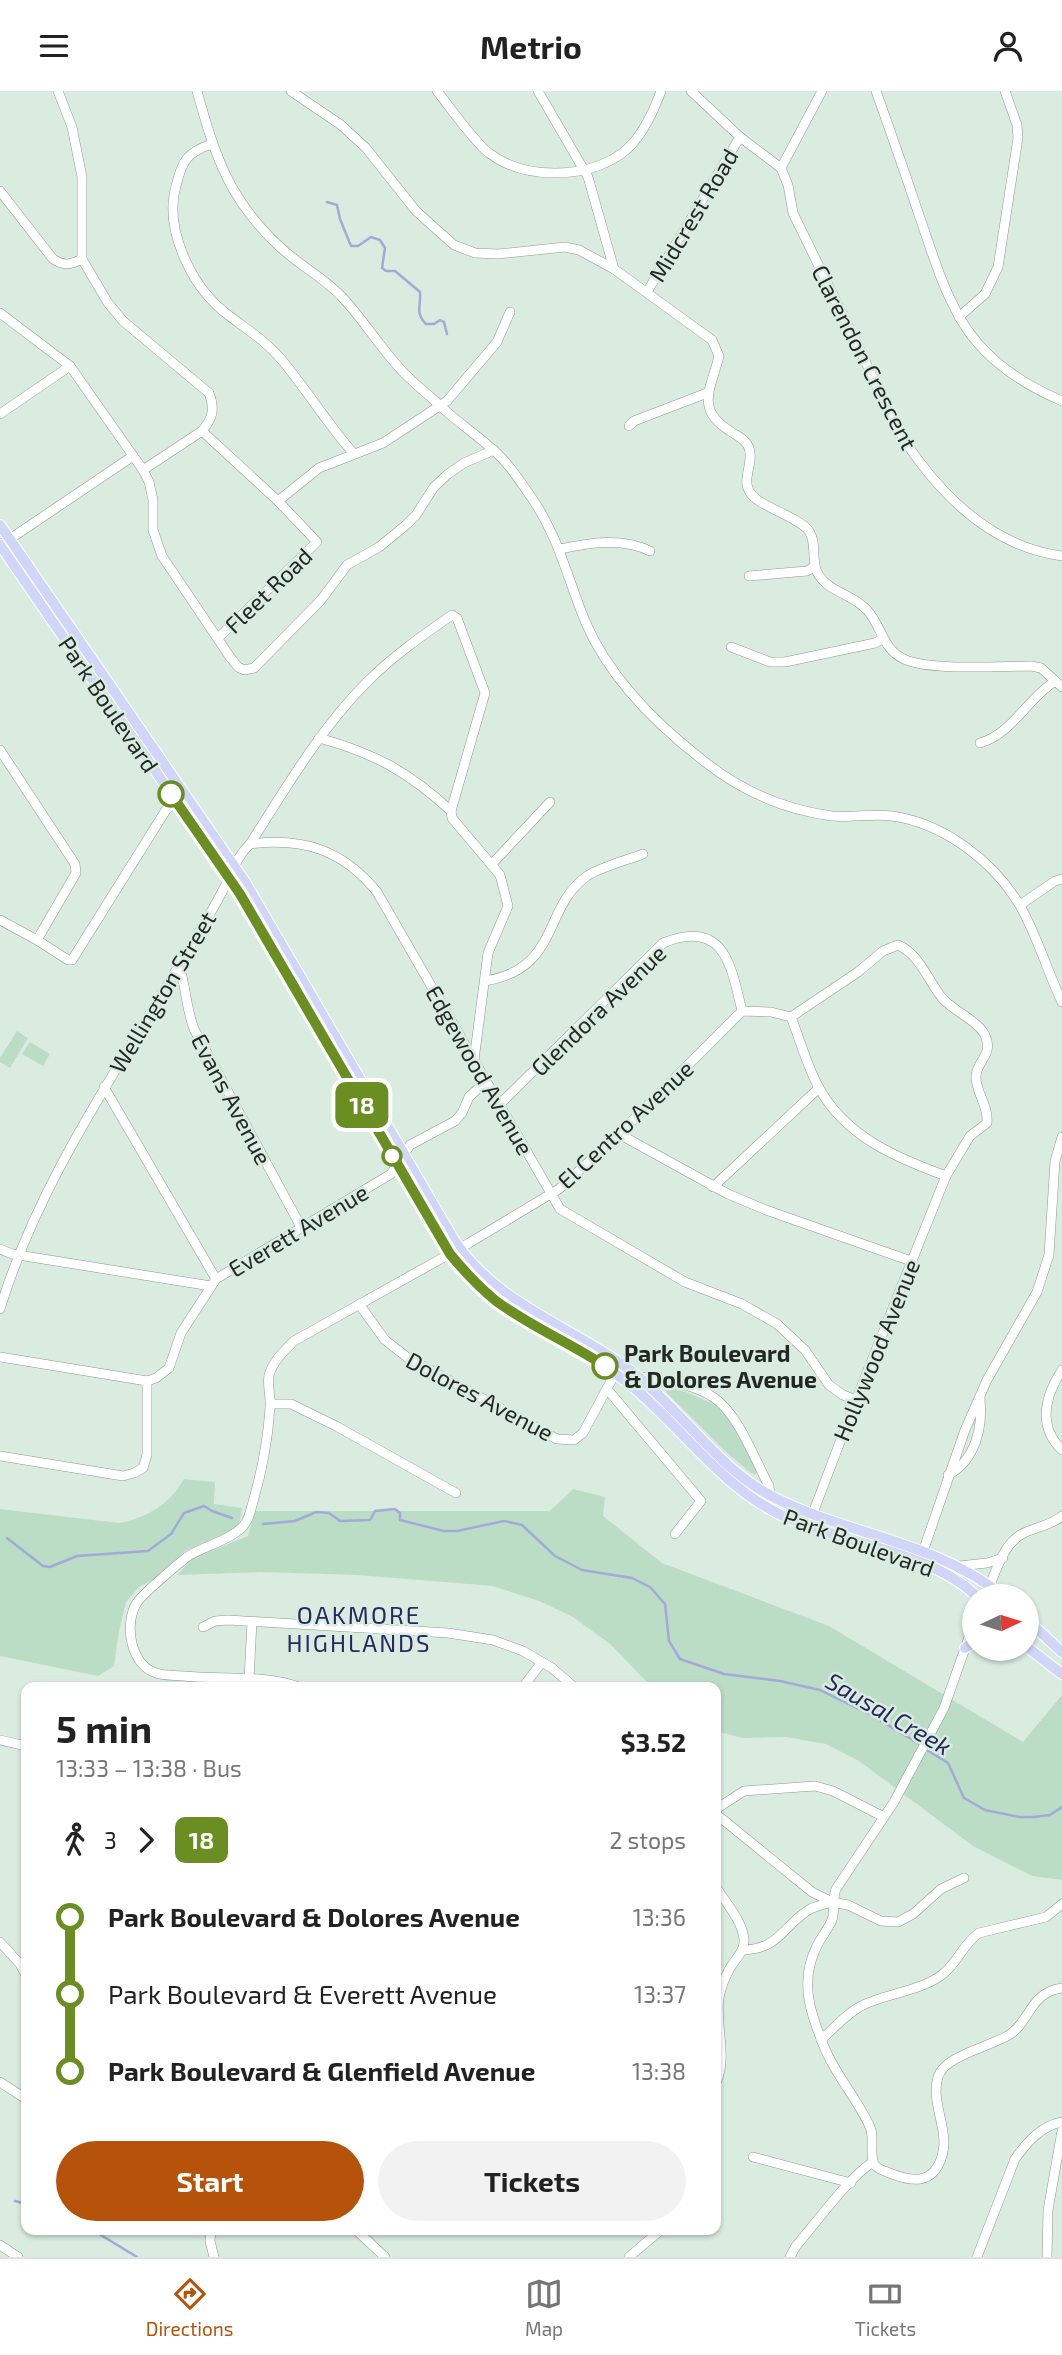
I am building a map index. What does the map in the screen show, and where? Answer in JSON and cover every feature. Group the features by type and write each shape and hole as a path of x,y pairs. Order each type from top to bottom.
{"main road":[{"name":"Park Boulevard","path":"0,525 2,545 180,798 234,866 271,925 400,1160"},
{"name":"Park Boulevard","path":"180,798 400,1160 464,1271 518,1316 615,1373 648,1401 716,1470 779,1514 810,1520 921,1557 959,1566 980,1584"},
{"name":"Park Boulevard","path":"454,1251 503,1291 621,1362 735,1471 810,1520"},
{"name":"Park Boulevard","path":"921,1557 962,1585"},
{"path":"1040,1632 1062,1652"},
{"path":"1040,1657 1062,1674"}],"street":[{"path":"58,91 72,127 82,177 82,259 122,321 209,393 214,407 209,422 202,431 144,470"},
{"path":"197,91 212,144 229,184 243,208 281,249 332,286 357,313 396,365 439,406 494,450 535,502 560,549 586,623 607,661 628,690 706,763 741,787 781,806 834,816 890,816 926,824 964,845 997,874 1020,905 1062,1002"},
{"path":"291,91 341,125 366,148 416,211 454,245 475,253 498,254 565,247 579,250 614,269 712,340 719,356 707,393 711,410 717,422 746,441 749,446 746,479 752,496 766,507 807,527 813,543 818,574 829,586 866,608 882,639 893,653 923,665 1031,666 1041,668 1058,685"},
{"path":"438,91 486,152 502,162 525,170 545,172 584,169 606,163 623,153 649,120 661,91"},
{"path":"538,91 588,177 614,269"},
{"path":"691,91 740,137 781,168 822,91"},
{"path":"876,91 943,283 959,317 992,356 1017,379 1062,401"},
{"path":"959,317 985,295 998,267 1018,138 1017,125 1005,91"},
{"name":"Midcrest Road","path":"647,292 740,137"},
{"path":"212,144 197,149 186,158 174,193 175,227 190,271 221,309 267,344 282,360 353,453"},
{"name":"Clarendon Crescent","path":"781,168 788,185 793,213 891,414 918,461 978,522 1007,541 1062,556"},
{"path":"0,191 53,259 62,265 71,265 82,259"},
{"path":"202,431 278,501 320,468 383,443 447,401 497,342 510,312"},
{"path":"0,313 71,366 144,470 153,500 153,530 162,556 238,667 244,670 254,668 321,600 346,565 379,547 406,525 416,515 434,487 448,474 464,463 494,450"},
{"path":"0,414 71,366"},
{"path":"629,426 634,421 707,393"},
{"path":"2,545 133,456"},
{"name":"Fleet Road","path":"218,639 317,543 278,501"},
{"path":"560,549 603,543 640,547 650,551"},
{"path":"748,576 807,571 815,566"},
{"name":"Wellington Street","path":"0,1309 20,1255 64,1158 179,965 241,853 250,844 319,738 368,681 397,655 452,615 457,618 485,693 451,811"},
{"path":"731,647 770,662 785,662 875,643 882,639"},
{"path":"980,743 992,740 1002,733 1044,688 1058,685"},
{"path":"319,738 376,757 409,776 451,811 452,818 500,874 508,906 488,953 474,1060"},
{"path":"0,750 75,864 76,873 37,940"},
{"path":"0,921 72,960 166,810 180,798"},
{"path":"492,864 550,801"},
{"name":"Edgewood Avenue","path":"250,844 285,842 306,845 346,861 362,873 377,892 560,1209 685,1282 742,1304 777,1324 805,1350 829,1385 856,1400"},
{"path":"485,981 515,972 536,955 550,934 569,894 588,875 643,854"},
{"path":"1020,905 1062,879"},
{"name":"Glendora Avenue","path":"499,1105 663,943 680,936 695,936 708,940 721,949 732,966 742,1011"},
{"name":"Hollywood Avenue","path":"791,1017 891,946 898,945 906,948 943,999 977,1026 985,1035 988,1045 986,1056 976,1073 976,1083 988,1116 987,1123 970,1136 946,1176 810,1520"},
{"name":"Evans Avenue","path":"179,965 185,984 188,1014 194,1029 301,1227"},
{"path":"742,1011 771,1012 791,1017 819,1088 840,1117 872,1144 906,1162 946,1176"},
{"name":"El Centro Avenue","path":"286,1682 155,1673 143,1664 134,1652 130,1628 136,1604 158,1583 189,1556 221,1541 246,1524 260,1478 271,1405 269,1376 279,1356 294,1341 559,1189 619,1134 742,1011"},
{"name":"Everett Avenue","path":"147,1381 169,1368 181,1333 213,1282 391,1174 410,1145 455,1121 469,1097 486,1081"},
{"path":"104,1087 213,1282"},
{"path":"713,1187 819,1088"},
{"path":"619,1134 713,1187 766,1210 911,1261"},
{"path":"921,1557 948,1475 980,1397 1037,1292 1049,1255 1053,1180 1062,1140"},
{"path":"0,1249 20,1255 213,1282"},
{"name":"Dolores Avenue","path":"359,1304 385,1340 408,1358 557,1439 574,1440 583,1433 621,1362"},
{"path":"0,1357 147,1381 147,1455 143,1468 134,1473 123,1476 0,1457"},
{"path":"1062,1370 1046,1402 1045,1418 1048,1430 1062,1450"},
{"name":"Park Boulevard","path":"639,1377 666,1380 712,1396 722,1405 739,1428 769,1486 771,1496"},
{"path":"607,1389 701,1501 675,1534"},
{"path":"948,1475 960,1469 976,1443 981,1421 980,1397"},
{"path":"271,1405 291,1404 456,1493"},
{"path":"991,1584 1007,1548 1022,1534 1055,1522 1062,1516"},
{"path":"959,1566 1003,1558"},
{"path":"203,1627 215,1621 448,1633 493,1640 523,1651 552,1668 568,1682"},
{"path":"249,1678 252,1622"},
{"path":"962,1661 944,1708 894,1802 835,1889 832,1920 816,1946 807,1977 808,2003 821,2040 871,2128 873,2162 877,2167 904,2179 919,2181 933,2173 943,2154 936,2087 938,2075 955,2057 989,2046 1011,2034 1039,1997 1050,1990 1062,1988"},
{"path":"527,1682 542,1662"},
{"path":"0,1740 21,1745"},
{"path":"721,1807 744,1791 815,1786 834,1791 884,1817"},
{"path":"721,1815 812,1892 881,1921 898,1922 913,1914 941,1889 964,1878"},
{"path":"721,1895 740,1925 744,1939 743,1950 721,1990"},
{"path":"743,1950 755,1950 771,1944 812,1908 832,1902"},
{"path":"821,2040 850,2013 862,2006 922,1985 943,1974 970,1939 979,1933 1046,1917 1062,1904"},
{"path":"0,1942 21,1966"},
{"path":"0,2082 21,2096"},
{"path":"977,2257 1015,2159 1037,2134 1052,2124 1062,2122"},
{"path":"1047,2257 1048,2210 1062,2131"},
{"path":"753,2158 851,2183"},
{"path":"790,2257 796,2246 851,2183 873,2162"},
{"path":"210,2235 214,2257"},
{"path":"361,2235 385,2257"},
{"path":"629,2257 655,2235"},
{"path":"0,2245 18,2257"}],"green space":[{"path":"17,1031 28,1038 10,1068 0,1062 0,1058"},
{"path":"30,1042 50,1054 43,1066 22,1054"},
{"path":"670,1385 718,1406 728,1417 757,1469 756,1474 751,1473 725,1451 666,1392"},
{"path":"184,1479 215,1482 214,1504 242,1508 238,1529 185,1551 156,1578 139,1587 126,1602 114,1666 98,1676 0,1656 0,1509 119,1523 139,1518 157,1509 172,1496"},
{"path":"573,1489 605,1497 603,1516 662,1563 829,1626 1023,1742 1062,1695 1062,1880 1032,1876 973,1846 859,1761 826,1744 786,1737 743,1738 721,1732 721,1682 647,1682 610,1644 573,1617 539,1601 493,1586 358,1575 260,1572 177,1575 193,1558 248,1536 255,1511 550,1511"}],"waterway":[{"path":"327,202 337,205 351,246 358,246 371,237 380,240 385,248 382,268 395,271 420,292 420,313 423,320 426,324 434,324 440,320 444,322 447,334"},
{"name":"Sausal Creek","path":"7,1538 43,1566 50,1567 77,1556 148,1551 171,1534 184,1513 204,1506 232,1518"},
{"name":"Sausal Creek","path":"263,1524 295,1521 316,1512 329,1513 340,1521 370,1520 375,1511 395,1509 400,1513 400,1520 444,1531 457,1531 504,1521 522,1525 555,1556 582,1570 632,1578 650,1587 665,1604 669,1641 680,1659 724,1674 780,1681 820,1690 871,1715 921,1745"},
{"name":"Sausal Creek","path":"927,1750 948,1763 964,1798 985,1810 1019,1817 1034,1817 1050,1815 1062,1807"},
{"path":"15,2201 21,2203"},
{"path":"101,2235 137,2257"}],"bus line":[{"name":"18","path":"171,794 240,894 450,1254 482,1289 518,1316 605,1366"}],"place":[{"name":"Park Boulevard & Dolores Avenue","path":"605,1366"}],"district":[{"name":"OAKMORE HIGHLANDS","path":"359,1628"}]}
